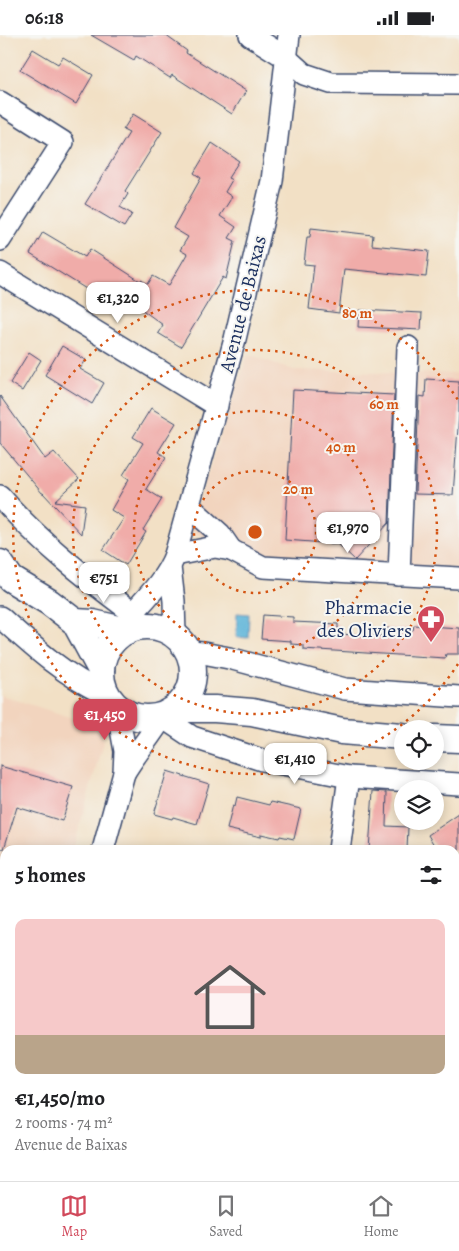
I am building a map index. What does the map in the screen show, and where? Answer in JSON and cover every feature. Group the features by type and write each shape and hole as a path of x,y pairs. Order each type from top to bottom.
{"street":[{"path":"250,35 286,57 304,74 331,83 459,84"},
{"name":"Avenue de Baixas","path":"131,624 172,561 217,406 272,181 289,35"},
{"path":"0,102 63,142 0,239"},
{"path":"0,273 217,406"},
{"path":"399,575 408,347"},
{"path":"0,496 46,543 105,593 131,624"},
{"path":"189,505 220,534 231,550"},
{"path":"172,561 216,547 231,550 263,567 459,578"},
{"path":"0,551 22,567 49,602"},
{"name":"Avenue de Baixas","path":"172,561 174,601 186,652"},
{"path":"0,563 11,579 49,602 75,622 101,670"},
{"path":"0,617 38,651 112,701 127,714 139,718 151,718 168,713 215,709 252,712 342,731 394,735"},
{"path":"75,622 131,624 162,628 186,652 220,696 252,712"},
{"path":"104,845 124,773 125,751 112,701 102,683 101,670 103,658 108,647 131,624"},
{"path":"186,652 229,658 344,689 459,697"},
{"path":"124,773 136,753 168,713 186,698 192,683 186,652"},
{"path":"168,713 170,723 192,737 262,760 349,777 459,783"},
{"path":"444,738 459,739"},
{"path":"339,845 349,777"}],"shaded area":[{"path":"248,354 294,370 459,374 459,576 267,565 189,530"},
{"path":"0,695 102,727 103,742 74,845 0,845"}],"water":[{"path":"237,613 249,614 248,638 236,637"}],"building":[{"path":"91,35 165,35 187,51 186,53 246,91 232,114 172,75 170,78 136,56 134,60"},
{"path":"33,49 58,64 63,57 93,75 76,104 20,70"},
{"path":"133,114 162,132 125,191 128,194 120,207 132,214 124,227 85,204 129,133 123,130"},
{"path":"212,143 239,161 228,178 232,180 225,192 232,197 220,216 236,227 229,238 235,241 226,279 223,277 181,347 158,333 163,325 114,289 107,302 30,254 43,232 85,257 90,249 140,281 148,284 153,276 169,285 187,254 180,250 188,237 173,228 201,178 194,173"},
{"path":"311,228 373,235 372,245 429,251 426,277 344,269 339,313 309,309 314,265 304,264 307,237 310,237"},
{"path":"359,310 422,313 421,330 358,327"},
{"path":"62,346 86,360 80,369 104,383 92,404 45,375"},
{"path":"29,352 41,360 22,391 10,383"},
{"path":"426,379 459,381 459,414 453,495 415,494 419,396 425,397"},
{"path":"293,390 394,395 389,523 355,560 338,544 285,540"},
{"path":"0,396 45,459 54,452 79,479 55,501 85,505 81,534 42,493 0,443"},
{"path":"151,408 176,423 158,452 166,457 146,489 162,499 143,530 146,532 126,565 103,550 124,518 111,510 129,479 123,475 143,443 133,437"},
{"path":"263,615 293,617 293,622 338,624 338,634 383,636 383,628 413,630 414,625 459,628 459,654 446,654 445,658 303,649 303,645 291,644 291,641 261,639"},
{"path":"0,766 73,787 62,821 17,807 5,845 0,845"},
{"path":"167,771 209,784 197,824 154,814"},
{"path":"373,791 387,792 386,826 394,826 394,830 408,830 407,845 369,845"},
{"path":"237,797 269,805 270,802 301,809 294,839 261,834 261,837 227,829"},
{"path":"459,814 459,845 434,845 428,835 435,830 444,830 444,824"}],"place":[{"name":"Pharmacie des Oliviers","path":"431,643"}]}
